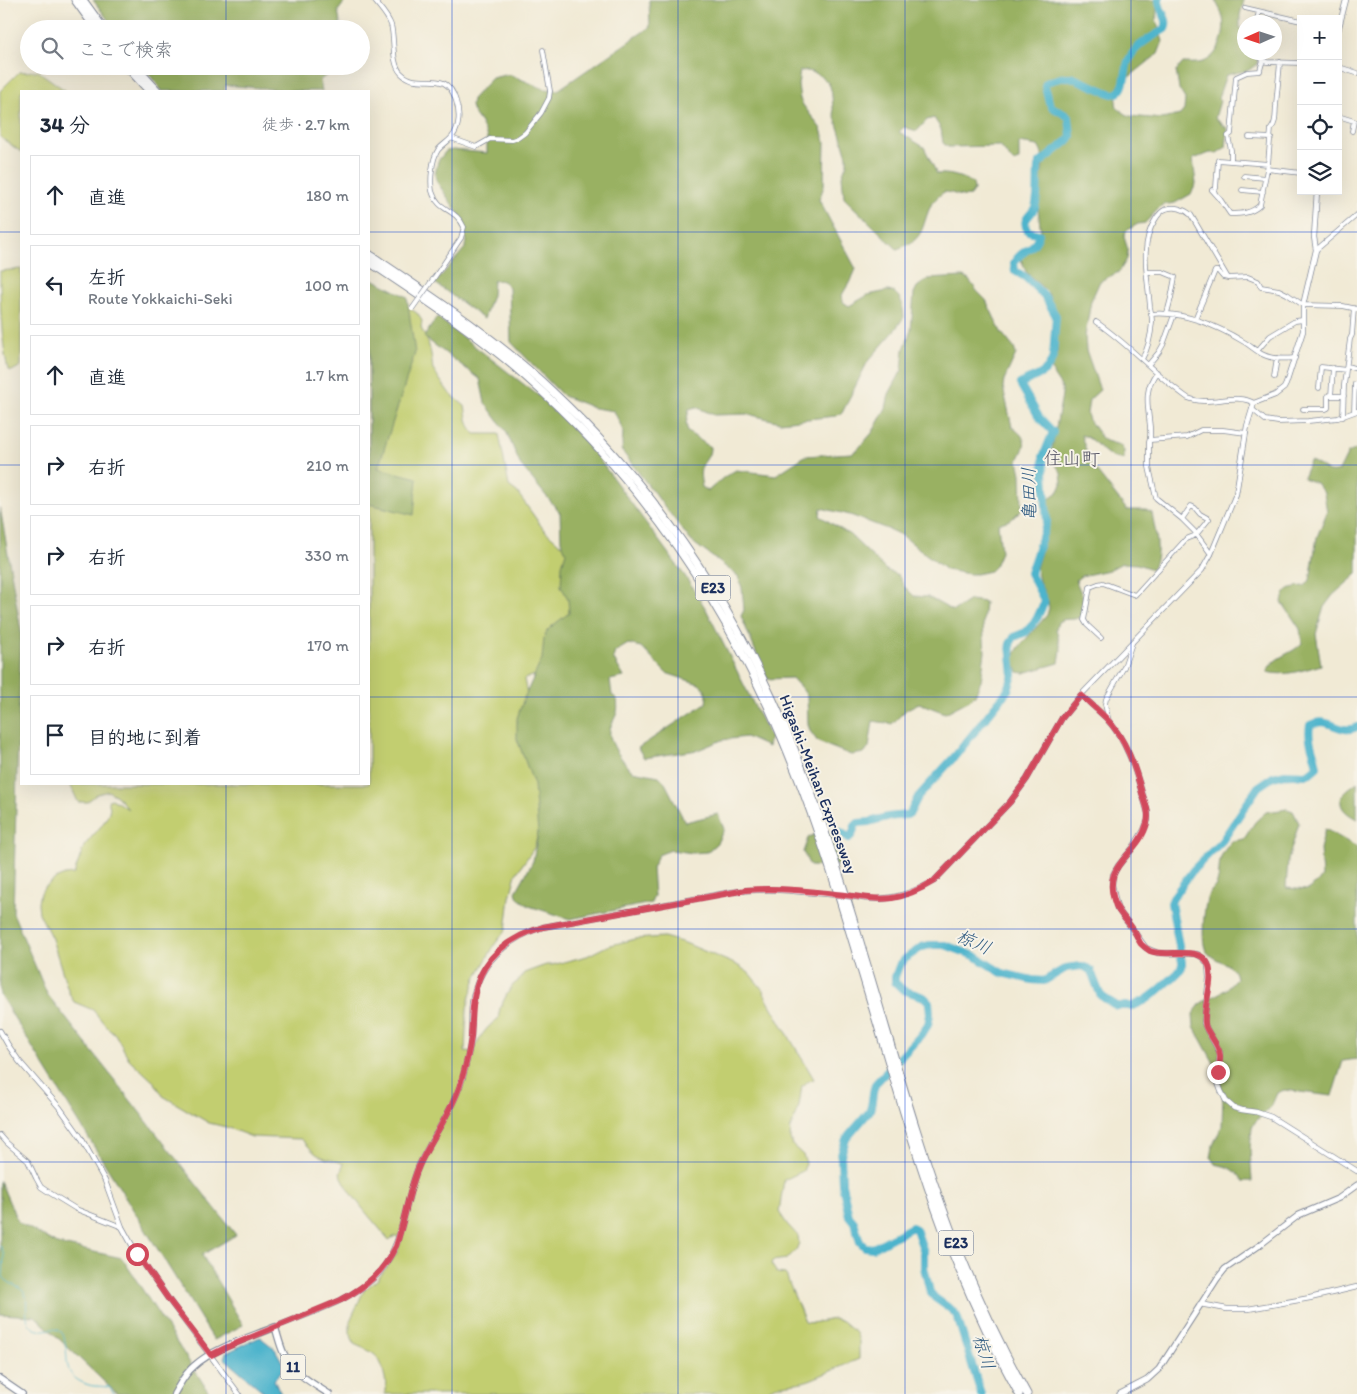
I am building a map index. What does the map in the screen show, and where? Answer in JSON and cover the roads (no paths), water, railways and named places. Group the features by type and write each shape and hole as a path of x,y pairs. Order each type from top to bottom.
{"highway":[{"path":"75,0 89,20"},
{"path":"83,0 97,20"},
{"path":"134,75 148,90"},
{"path":"143,75 157,90"},
{"name":"Higashi-Meihan Expressway","path":"370,255 483,333 552,391 594,433 661,512 699,566 732,620 762,676 796,754 822,823 849,906 898,1092 922,1169 952,1251 982,1321 1019,1394"},
{"name":"Higashi-Meihan Expressway","path":"370,263 434,306 523,374 589,437 635,489 677,546 711,598 741,651 790,756 825,854 935,1185 967,1271 988,1319 1026,1394"}],"main road":[{"path":"1120,1394 1147,1380 1159,1369 1200,1304 1225,1269 1299,1215 1339,1198 1357,1185"},
{"path":"174,1394 189,1370 199,1362 232,1344 275,1327"},
{"name":"11","path":"275,1327 284,1354 290,1363 304,1378 328,1394"},
{"path":"0,1379 22,1394"}],"street":[{"path":"374,0 391,26 399,72 413,81 440,81 447,85 456,101 459,118 451,138 441,146 434,159 432,188 439,204 456,215 464,227 461,238 412,310"},
{"path":"1342,15 1346,0"},
{"path":"1245,8 1272,15"},
{"path":"1282,17 1297,20"},
{"path":"451,138 476,147 486,140 512,140 525,133 541,113 549,98 550,91 542,50"},
{"path":"1230,161 1231,150 1228,136 1231,134 1236,77 1247,72 1260,71 1260,64 1263,60 1268,62 1297,63"},
{"path":"1268,164 1218,160 1216,188 1213,191 1223,202 1229,213 1244,213 1258,207 1261,201 1268,164 1270,138 1275,125 1280,62"},
{"path":"1342,68 1357,73"},
{"path":"1342,117 1354,121 1352,131"},
{"path":"1249,137 1270,138"},
{"path":"1267,169 1297,172"},
{"path":"1244,176 1265,178"},
{"path":"1242,190 1263,192"},
{"path":"1096,322 1111,332 1174,388 1192,400 1246,399 1254,403 1275,395 1284,388 1303,331 1303,305 1316,250 1314,237 1317,195"},
{"path":"1142,359 1149,346 1152,322 1146,247 1150,230 1157,216 1163,210 1182,209 1191,215 1228,278"},
{"path":"1316,250 1357,214"},
{"path":"1195,319 1215,271 1228,278 1252,278 1258,281 1261,287 1279,290 1303,305 1356,308 1344,385 1343,417"},
{"path":"1147,272 1163,272 1175,277 1167,313"},
{"path":"1151,314 1167,313 1195,319 1229,335 1264,356 1295,358"},
{"path":"1148,365 1163,345 1174,315"},
{"path":"1257,351 1270,336 1295,321 1303,320"},
{"path":"1352,335 1357,337"},
{"path":"1274,377 1277,358"},
{"path":"1319,388 1321,367 1357,369"},
{"path":"1303,409 1328,408 1333,368"},
{"path":"1157,372 1150,380 1147,400 1150,440 1149,467 1156,498 1194,531 1211,554"},
{"path":"1252,409 1265,420 1278,422 1343,417 1356,412 1356,383 1344,385"},
{"path":"1331,396 1344,396"},
{"path":"275,1327 356,1292 374,1278 391,1256 399,1236 412,1183 450,1110 460,1086 469,1050 472,1007 476,985 485,968 501,948 524,934 543,927 732,892 780,889 884,899 919,890 934,881 1010,802 1027,779 1062,718 1081,695 1198,574 1211,554 1236,494 1246,433 1254,403"},
{"path":"1150,440 1187,438 1201,430 1246,433"},
{"path":"1101,638 1084,620 1090,587 1105,584 1135,595 1186,539 1196,535 1209,519 1191,506 1182,519"},
{"path":"1109,722 1105,704 1106,699 1124,667 1132,642"},
{"path":"1081,695 1109,722 1125,747 1132,761 1148,813 1144,830 1113,876 1114,900 1120,913 1146,948 1158,953 1193,953 1201,956 1209,967 1210,978 1204,1023 1220,1051 1217,1080 1226,1101 1234,1108 1271,1117 1357,1171"},
{"path":"0,1031 19,1061 60,1108 80,1136 105,1181 122,1227 137,1254 239,1394"},
{"path":"0,1135 28,1161 42,1187 76,1209 122,1227"},
{"path":"1200,1304 1227,1309 1248,1309 1357,1287"}],"water":[{"path":"260,1337 275,1349 285,1367 274,1380 281,1394 266,1394 224,1358 226,1353"}],"waterway":[{"name":"亀田川","path":"841,832 849,838 858,823 910,813 918,797 956,755 1008,690 1013,675 1010,644 1014,637 1026,632 1032,625 1044,603 1030,573 1047,522 1043,457 1053,432 1039,417 1020,384 1040,375 1050,364 1053,357 1056,316 1045,297 1025,277 1015,271 1014,263 1020,255 1031,248 1039,234 1028,231 1025,223 1034,210 1036,203 1038,167 1040,163 1069,140 1071,136 1069,117 1052,107 1045,86 1050,81 1071,77 1112,94 1117,93 1123,87 1128,62 1134,51 1144,42 1165,29 1166,21 1159,0"},
{"name":"椋川","path":"981,1394 957,1316 930,1292 924,1267 924,1252 916,1229 912,1227 873,1248 865,1247 860,1242 854,1222 849,1216 842,1184 841,1155 846,1139 869,1112 876,1083 913,1044 928,1025 930,1014 929,1002 924,997 903,990 895,982 899,966 906,958 922,947 945,945 975,956 1002,973 1032,980 1044,981 1066,968 1081,966 1091,971 1100,994 1117,1006 1133,1006 1146,1000 1178,973 1182,967 1171,903 1193,870 1222,841 1258,787 1273,777 1285,774 1305,775 1317,767 1310,741 1310,725 1323,722 1345,729 1357,727"},
{"path":"0,1245 4,1254 3,1277 19,1288 26,1296 27,1319 31,1326 38,1330 55,1329 61,1332 65,1342 68,1367 73,1376 89,1385 109,1387 114,1394"}],"district":[{"name":"住山町","path":"1072,458"}]}
